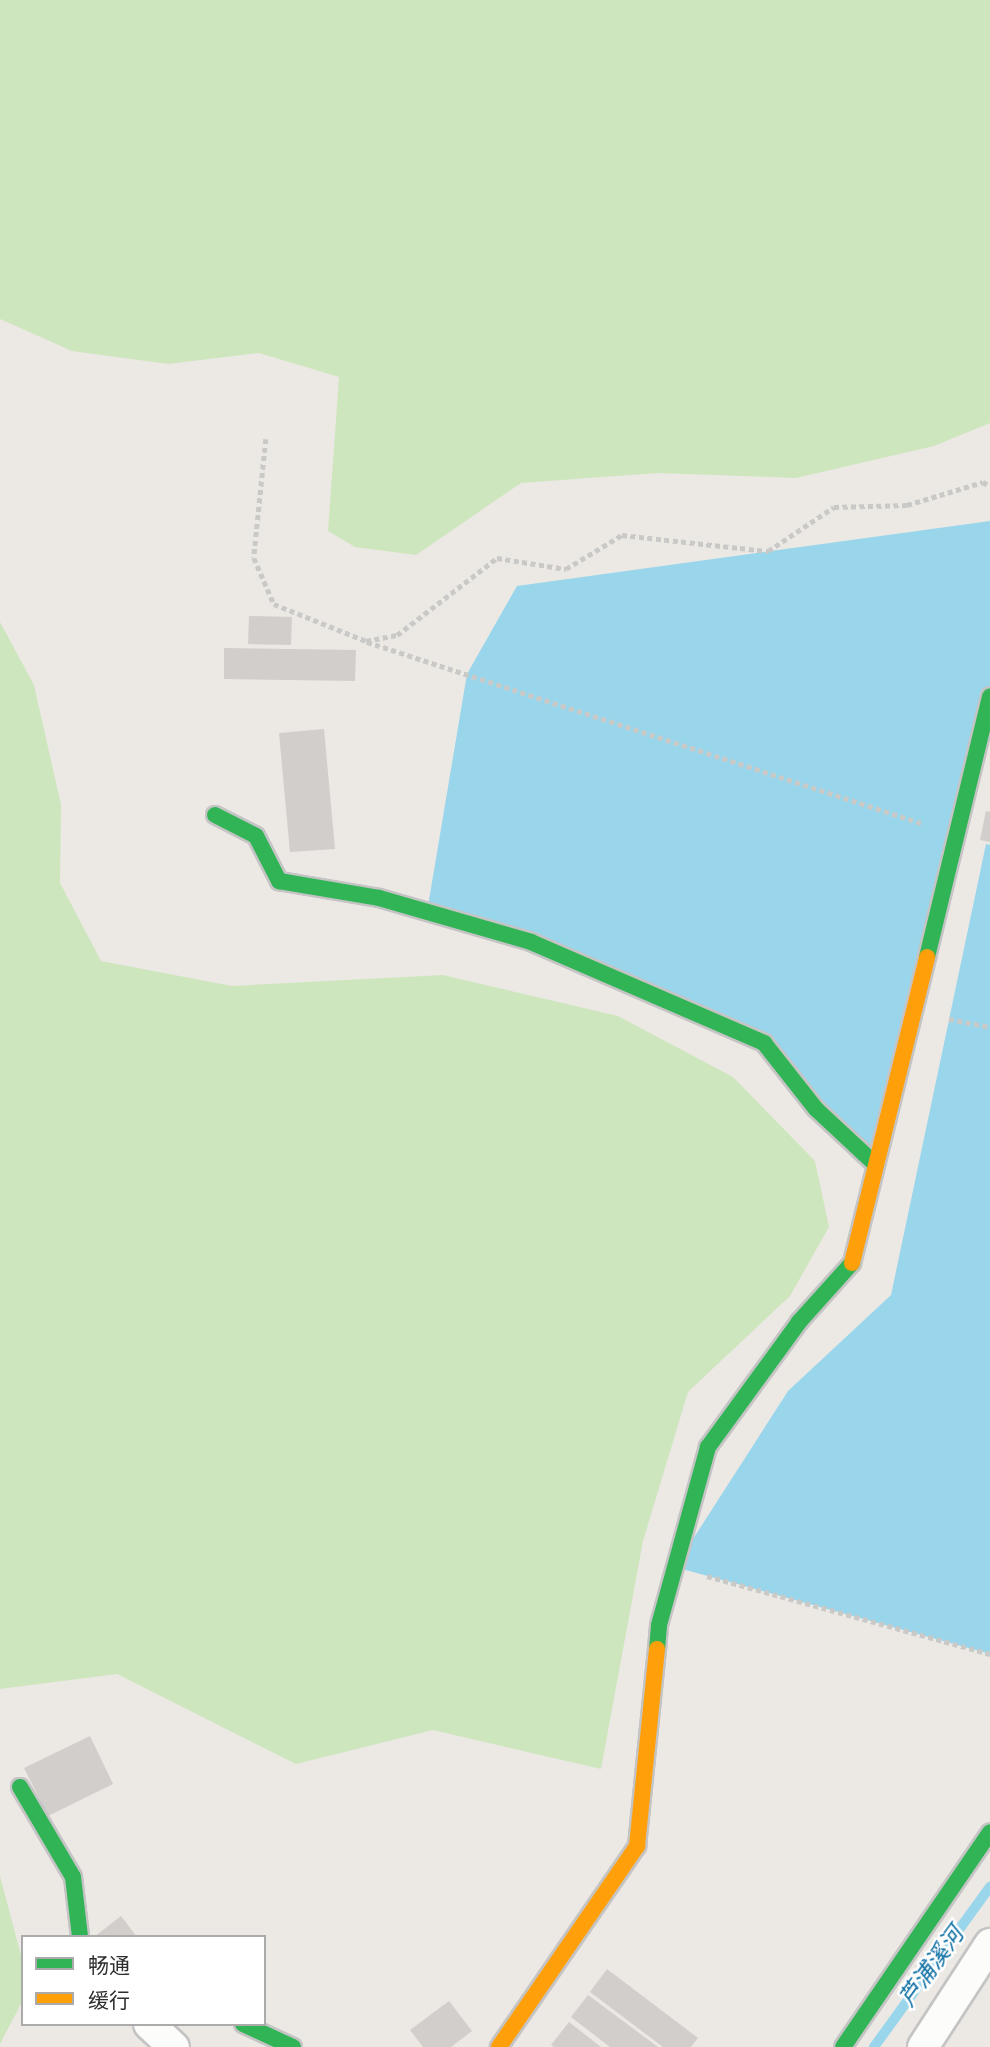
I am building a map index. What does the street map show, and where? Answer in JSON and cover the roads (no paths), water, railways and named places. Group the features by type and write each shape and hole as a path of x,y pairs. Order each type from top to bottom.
{"street":[{"path":"499,2047 637,1846 659,1625 708,1447 799,1322 851,1267 990,696"},
{"path":"215,815 256,836 279,881 379,898 531,942 764,1043 816,1109 876,1165"},
{"path":"20,1787 73,1877 80,1935"},
{"path":"843,2047 990,1832"},
{"path":"923,2047 990,1944"},
{"path":"151,2026 174,2047"},
{"path":"247,2026 293,2047"}],"water":[{"path":"990,521 990,705 876,1165 764,1043 427,912 467,674 517,586"},
{"path":"986,844 990,845 990,1654 675,1567 788,1391 891,1295"}],"waterway":[{"name":"芦浦溪河","path":"874,2047 990,1887"}]}
